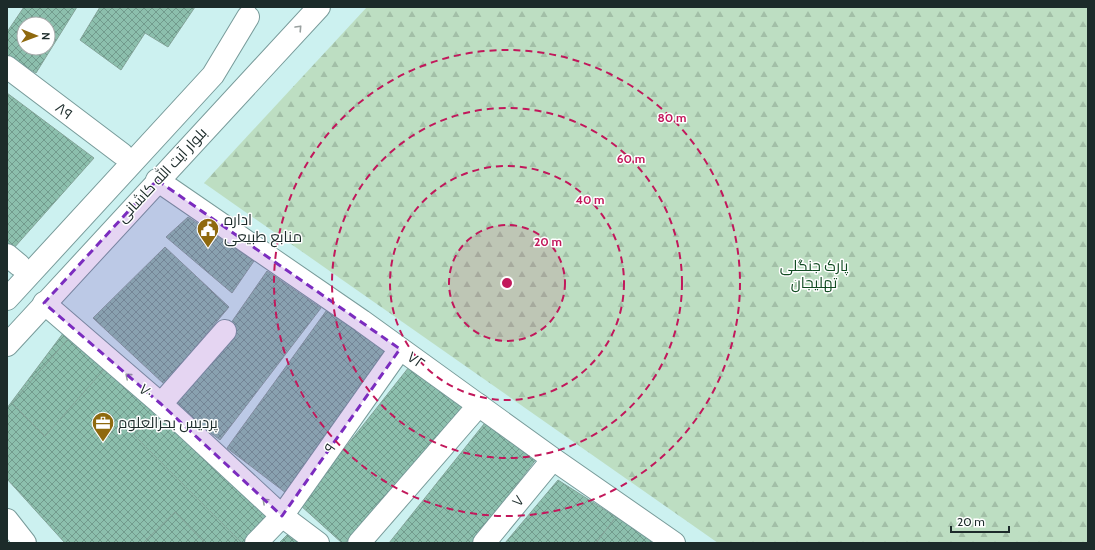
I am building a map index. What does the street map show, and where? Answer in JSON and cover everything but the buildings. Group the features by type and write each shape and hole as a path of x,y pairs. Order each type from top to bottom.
{"street":[{"name":"بلوار آیت الله کاشانی","path":"7,345 157,180 319,7"},
{"path":"11,266 122,154 252,12"},
{"path":"7,299 212,75 252,12"},
{"path":"7,326 227,87 282,46"},
{"name":"۸۹","path":"7,67 122,154"},
{"name":"۷۲","path":"157,180 400,349 553,459 674,543"},
{"name":"۷۰","path":"44,304 161,404 282,516 318,543"},
{"path":"161,404 225,330"},
{"name":"۹","path":"256,543 282,516 400,349"},
{"path":"359,543 479,405"},
{"name":"۷","path":"484,543 553,459"}],"highlighted area":[{"path":"157,180 400,349 282,516 161,404 44,303"}],"green space":[{"name":"پارک جنگلی تهلیجان","path":"367,7 1088,7 1088,543 718,543 204,183"}],"place":[{"name":"اداره منابع طبیعی","path":"208,248"},
{"name":"پردیس بحرالعلوم","path":"103,442"}]}
